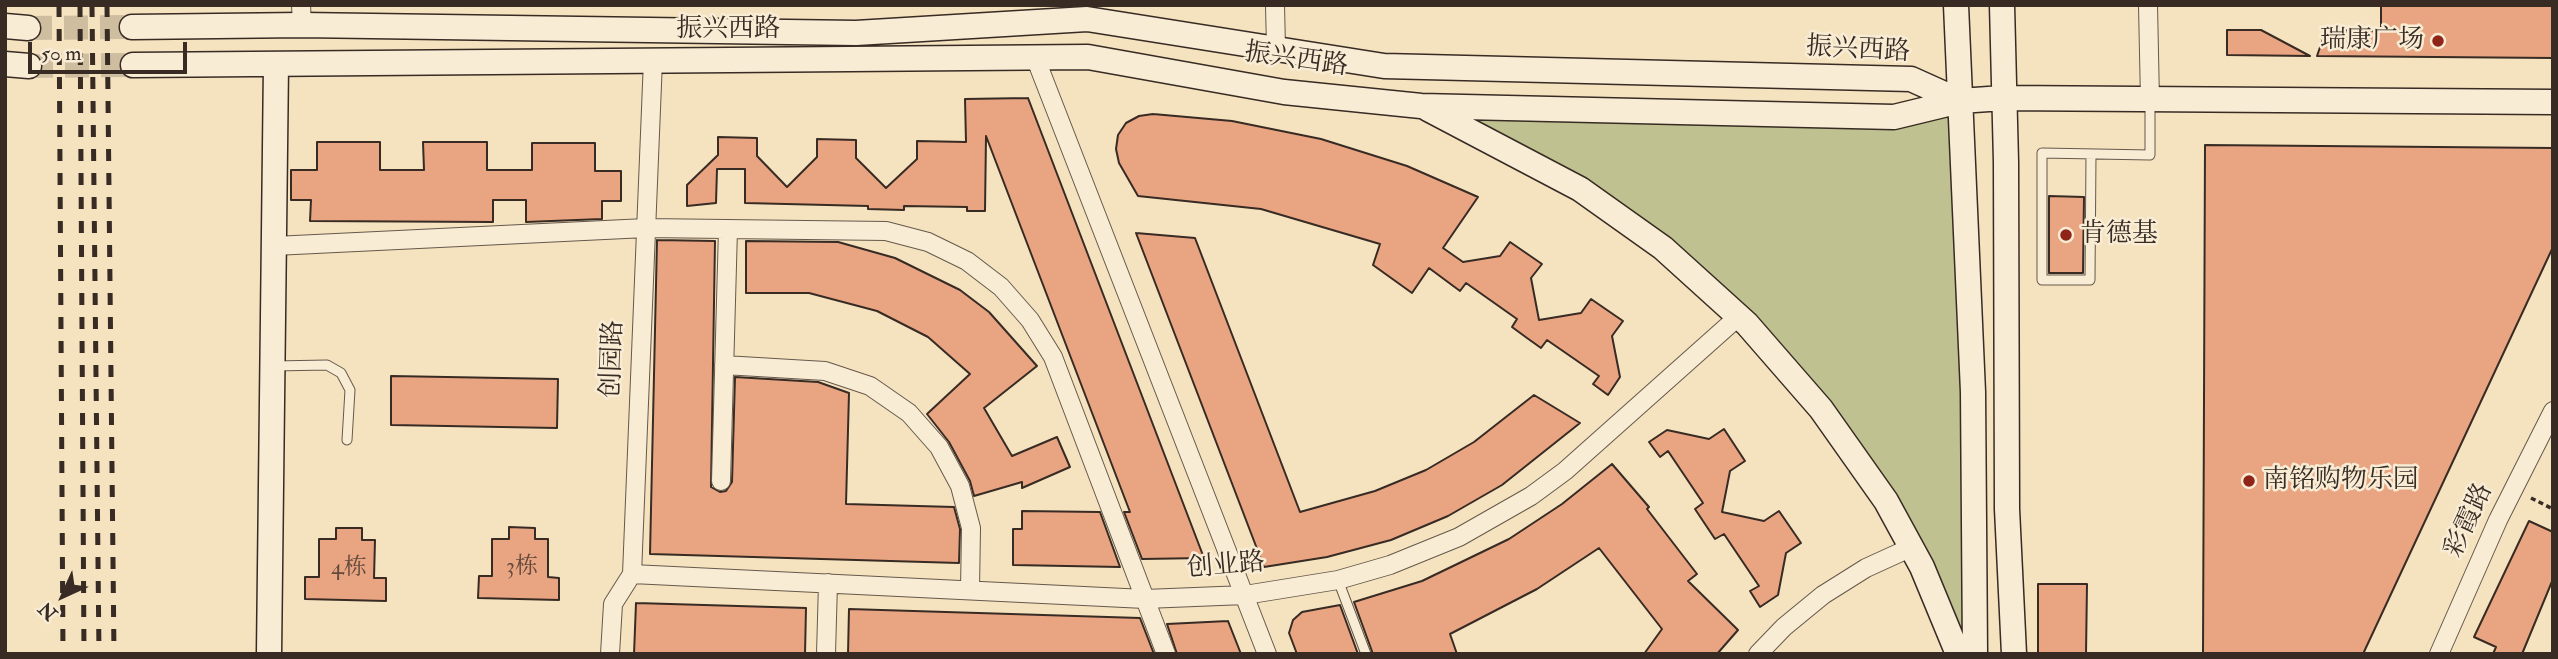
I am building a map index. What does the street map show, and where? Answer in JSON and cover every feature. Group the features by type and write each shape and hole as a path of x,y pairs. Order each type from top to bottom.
{"main road":[{"path":"1956,5 1973,392 1975,654"},
{"path":"2002,5 2007,509 2014,654"},
{"name":"振兴西路","path":"132,27 302,15 856,33 1087,19 1384,66 1911,79 1959,101"},
{"name":"振兴西路","path":"133,65 1088,57 1283,92 1421,106 1894,117 1959,101"},
{"path":"269,654 276,64"},
{"path":"1959,101 2003,98 2553,102"},
{"path":"1421,106 1580,189 1662,248 1739,316 1773,352 1836,429 1886,501 1912,547 1958,654"}],"street":[{"path":"1275,5 1276,48"},
{"path":"2148,5 2150,101"},
{"path":"1035,57 1267,654"},
{"name":"创园路","path":"632,574 653,60"},
{"path":"274,246 646,228 886,231 928,242 967,261 1002,287 1030,320 1053,357 1166,654"},
{"path":"721,481 727,229"},
{"name":"创业路","path":"632,574 1145,599 1245,595 1338,580 1390,565 1447,543 1531,496 1565,471 1739,316"},
{"path":"724,365 825,371 870,386 909,413 939,447 960,486 971,528 973,570 970,590"},
{"name":"彩霞路","path":"2439,654 2513,490 2553,411"},
{"path":"1758,654 1784,627 1823,595 1866,568 1912,547"},
{"path":"610,654 613,604 632,574"},
{"path":"826,654 828,583"}],"lane":[{"path":"2091,154 2090,280 2042,279 2042,153 2150,155 2150,101"},
{"path":"272,366 327,365 341,373 350,390 347,440"},
{"path":"1338,580 1366,654"}],"path":[{"path":"2513,490 2553,509"}],"green space":[{"path":"1421,106 1960,107 1974,654 1821,409 1663,249"}],"building":[{"name":"瑞康广场","path":"2381,5 2553,5 2553,58 2317,56 2326,30 2381,31"},
{"path":"2227,30 2261,30 2310,56 2227,55"},
{"path":"1028,98 1204,558 1142,559 1124,512 1130,512 986,136 985,211 967,211 967,207 904,206 904,210 868,209 868,206 745,203 745,169 717,169 716,203 687,206 687,185 718,155 718,137 757,138 757,156 787,187 817,157 817,139 856,140 856,158 886,188 917,159 917,141 966,142 965,99"},
{"path":"1153,114 1232,121 1321,139 1407,166 1478,197 1443,248 1463,262 1500,256 1510,242 1542,264 1531,278 1539,320 1581,313 1591,299 1623,321 1612,336 1620,377 1608,395 1593,384 1599,376 1547,340 1541,348 1512,327 1517,319 1466,283 1460,291 1429,268 1412,293 1373,265 1380,244 1261,209 1138,196 1119,163 1116,149 1118,135 1126,123 1139,116"},
{"path":"317,142 380,142 380,170 424,170 423,142 487,142 487,170 532,170 532,143 595,143 595,171 621,171 621,201 602,201 602,219 526,222 526,200 493,200 493,222 310,221 311,200 291,200 291,170 317,170"},
{"path":"2205,145 2553,148 2553,247 2363,654 2203,654"},
{"name":"肯德基","path":"2049,196 2084,197 2083,273 2049,273"},
{"path":"1136,233 1195,238 1300,512 1375,491 1426,470 1474,442 1534,395 1580,423 1502,485 1448,516 1391,540 1327,557 1264,567"},
{"path":"657,240 715,241 711,487 720,492 726,491 732,482 735,377 818,382 849,393 846,504 954,507 960,529 959,563 650,554"},
{"path":"746,241 838,242 895,258 960,290 989,312 1037,366 984,408 1012,456 1057,437 1070,467 1022,488 1022,482 974,496 970,481 949,442 927,414 970,374 928,337 877,311 809,293 746,293"},
{"path":"391,376 558,379 557,428 391,425"},
{"path":"1724,429 1745,461 1730,471 1722,512 1764,521 1779,511 1801,543 1786,553 1778,595 1760,607 1750,591 1759,586 1724,534 1715,539 1695,509 1703,503 1668,451 1660,457 1649,442 1667,430 1709,439"},
{"path":"1612,464 1649,507 1647,509 1697,574 1688,581 1738,630 1717,654 1644,654 1662,629 1599,548 1537,589 1450,634 1457,654 1373,654 1354,602 1422,581 1509,539 1562,504"},
{"path":"1022,511 1100,512 1120,567 1013,565 1013,529 1022,529"},
{"path":"2529,521 2553,532 2553,579 2522,654 2493,654 2496,647 2474,637"},
{"path":"509,527 535,528 535,539 548,539 548,577 559,578 559,600 478,598 479,576 492,576 492,539 509,539"},
{"path":"336,528 362,528 362,540 375,540 374,578 386,578 386,601 305,599 305,577 319,577 319,539 336,539"},
{"path":"2038,584 2087,584 2086,654 2038,654"},
{"path":"636,603 806,608 805,654 634,654"},
{"path":"1340,605 1358,654 1297,654 1289,633 1293,620 1302,612"},
{"path":"849,609 1140,618 1154,654 848,654"},
{"path":"1228,621 1241,654 1177,654 1167,624"}],"tunnel":[{"path":"28,28 132,27"},
{"path":"29,66 133,65"}],"railway":[{"path":"59,5 63,654"},
{"path":"80,5 84,654"},
{"path":"92,5 99,654"},
{"path":"107,5 114,654"}],"place":[{"name":"瑞康广场","path":"2438,41"},
{"name":"肯德基","path":"2066,235"},
{"name":"南铭购物乐园","path":"2249,481"}]}
